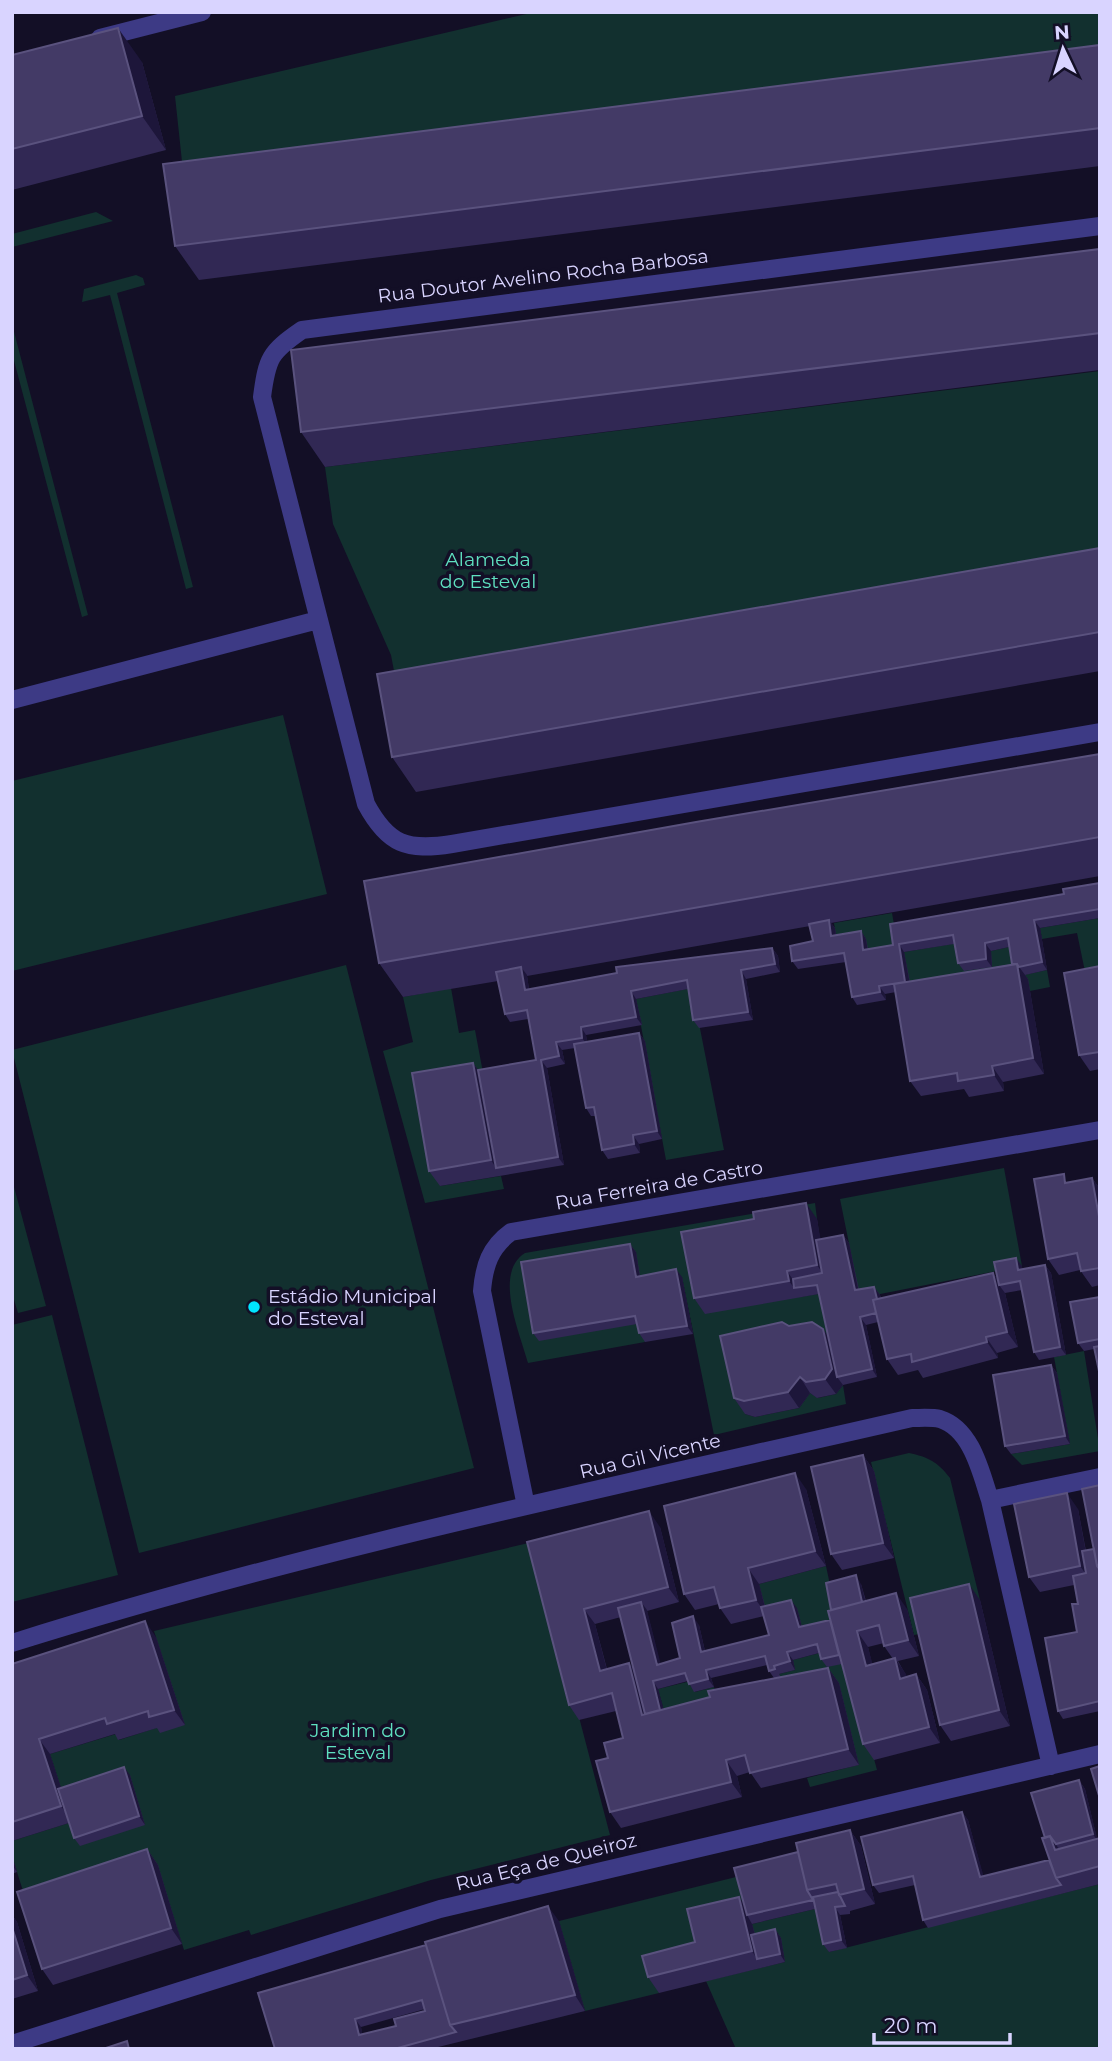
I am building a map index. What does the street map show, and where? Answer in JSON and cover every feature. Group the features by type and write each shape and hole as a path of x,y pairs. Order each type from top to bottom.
{"street":[{"path":"80,43 202,12"},
{"name":"Rua Doutor Avelino Rocha Barbosa","path":"1100,226 302,330 278,346 266,368 262,397 366,804 379,828 399,842 426,848 1100,732"},
{"path":"12,700 318,620"},
{"name":"Rua Ferreira de Castro","path":"526,1506 482,1291 483,1273 496,1242 511,1231 1100,1130"},
{"name":"Rua Gil Vicente","path":"12,1643 160,1596 526,1506 912,1418 940,1419 962,1434 976,1458 990,1500 1051,1766"},
{"path":"990,1500 1100,1477"},
{"name":"Rua Eça de Queiroz","path":"12,2044 440,1909 1100,1754"}],"green space":[{"path":"535,12 1100,12 1100,52 183,171 175,96"},
{"path":"96,212 113,221 12,247 12,234"},
{"path":"136,275 143,278 145,285 117,293 193,587 186,589 110,295 82,302 84,289"},
{"path":"12,324 88,615 82,617 12,353"},
{"name":"Alameda do Esteval","path":"1100,371 1100,587 401,708 391,655 333,524 325,467"},
{"path":"283,715 327,894 12,971 12,781"},
{"path":"892,913 899,953 869,958 837,944 834,923"},
{"path":"1100,918 1100,984 1088,986 1077,933 1042,939 1040,928"},
{"path":"958,943 991,967 991,951 1013,946 1019,976 1047,970 1050,987 1030,991 911,989 904,952"},
{"name":"Estádio Municipal do Esteval","path":"346,965 474,1468 139,1553 12,1050"},
{"path":"451,988 459,1033 475,1030 484,1078 440,1186 501,1176 504,1189 425,1203 383,1051 413,1042 403,997"},
{"path":"692,988 724,1150 666,1160 636,999"},
{"path":"1004,1168 1022,1266 860,1298 840,1199"},
{"path":"14,1187 46,1306 18,1313 12,1293"},
{"path":"815,1203 817,1219 764,1227 800,1297 823,1293 834,1344 745,1414 755,1417 799,1408 810,1393 818,1398 836,1394 843,1385 846,1404 714,1435 682,1277 641,1285 636,1252 641,1324 645,1342 528,1363 515,1320 510,1289 511,1274 516,1262 525,1253"},
{"path":"52,1315 118,1575 12,1602 12,1325"},
{"path":"1084,1351 1100,1451 1022,1465 1011,1454 1070,1444 1054,1357"},
{"path":"909,1453 932,1461 950,1478 980,1600 921,1614 925,1633 914,1635 871,1462"},
{"name":"Jardim do Esteval","path":"533,1542 610,1835 431,1880 251,1935 249,1930 184,1950 157,1865 28,1907 12,1856 12,1841 72,1822 50,1754 116,1734 119,1740 159,1727 184,1725 154,1631"},
{"path":"826,1566 839,1627 804,1635 767,1615 759,1584"},
{"path":"823,1652 848,1662 877,1770 810,1787 807,1778 858,1765 786,1696 779,1674 795,1670 793,1660"},
{"path":"691,1681 695,1692 714,1687 721,1713 666,1718 658,1689"},
{"path":"740,1876 750,1912 706,1958 653,1972 659,1993 585,2011 559,1921"},
{"path":"1100,1884 1100,2049 736,2049 706,1981 785,1962 757,1943 752,1924 819,1908 829,1952"}],"building":[{"path":"118,28 142,116 12,149 12,55"},
{"path":"1100,45 1100,128 175,246 163,164"},
{"path":"1100,249 1100,333 301,432 291,350"},
{"path":"1100,548 1100,632 392,757 377,674"},
{"path":"1100,754 1100,837 379,963 364,881"},
{"path":"1100,883 1100,909 1034,920 1042,962 1019,967 1012,964 1008,938 985,943 986,959 958,963 953,935 899,944 905,982 879,986 880,992 852,997 844,953 792,961 790,946 813,941 809,924 829,920 831,936 861,931 863,950 893,945 890,924 1064,894 1063,889"},
{"path":"772,948 775,964 741,970 748,1012 693,1020 687,980 631,991 636,1017 581,1027 582,1038 556,1042 559,1056 541,1060 558,1157 496,1168 478,1070 536,1060 527,1010 505,1014 496,972 521,967 525,990 617,973 616,967"},
{"path":"1017,964 1033,1058 992,1066 994,1075 958,1081 957,1073 910,1081 894,984"},
{"path":"1100,966 1100,1052 1079,1055 1064,973"},
{"path":"639,1033 657,1131 633,1135 634,1144 602,1150 594,1107 586,1108 574,1044"},
{"path":"473,1063 491,1160 429,1171 412,1073"},
{"path":"1064,1174 1065,1183 1092,1178 1100,1222 1100,1268 1081,1271 1077,1253 1048,1259 1034,1179"},
{"path":"806,1203 817,1265 787,1271 789,1281 694,1298 681,1232 754,1219 753,1212"},
{"path":"843,1235 855,1290 874,1287 877,1299 873,1300 876,1313 860,1317 872,1369 837,1377 817,1285 794,1288 793,1279 822,1273 816,1240"},
{"path":"630,1244 636,1277 676,1269 687,1326 639,1333 635,1316 533,1333 521,1262"},
{"path":"1016,1258 1018,1270 1045,1265 1060,1347 1034,1352 1020,1281 999,1285 994,1262"},
{"path":"993,1273 1007,1332 986,1337 987,1342 912,1362 911,1354 887,1359 873,1300"},
{"path":"1100,1297 1100,1339 1078,1343 1070,1302"},
{"path":"782,1322 789,1326 812,1322 823,1329 832,1369 825,1379 806,1382 800,1377 788,1392 744,1401 734,1398 720,1336"},
{"path":"1100,1346 1100,1376 1094,1347"},
{"path":"1051,1365 1065,1436 1005,1446 993,1375"},
{"path":"863,1455 883,1543 831,1554 811,1467"},
{"path":"795,1473 815,1551 748,1568 756,1600 720,1608 714,1587 684,1594 664,1506"},
{"path":"1100,1485 1100,1565 1097,1566 1082,1489"},
{"path":"1067,1493 1080,1566 1029,1577 1014,1504"},
{"path":"649,1511 668,1587 584,1609 600,1671 629,1663 642,1715 710,1697 708,1691 828,1668 848,1749 750,1773 745,1755 726,1760 731,1782 610,1812 596,1761 608,1758 604,1743 623,1738 612,1693 569,1705 527,1542"},
{"path":"1094,1549 1100,1570 1100,1701 1058,1711 1045,1638 1077,1632 1072,1604 1078,1604 1073,1576 1086,1573 1082,1551"},
{"path":"856,1575 862,1602 831,1610 826,1583"},
{"path":"969,1584 999,1710 940,1725 910,1598"},
{"path":"896,1593 908,1640 884,1646 879,1625 857,1631 866,1666 895,1658 900,1679 916,1674 929,1727 863,1744 828,1611"},
{"path":"791,1600 799,1627 830,1620 839,1655 821,1659 817,1644 787,1652 790,1661 774,1666 775,1669 769,1671 765,1656 706,1670 708,1679 689,1684 685,1673 653,1681 660,1710 645,1714 618,1608 641,1602 657,1665 680,1658 672,1623 693,1616 701,1652 769,1635 761,1607"},
{"path":"145,1621 174,1710 149,1717 148,1711 107,1724 105,1718 39,1739 61,1806 12,1822 12,1664"},
{"path":"1100,1766 1100,1799 1091,1769"},
{"path":"124,1767 139,1816 74,1838 58,1789"},
{"path":"1079,1780 1093,1834 1056,1844 1050,1836 1045,1838 1031,1793"},
{"path":"962,1812 980,1877 1049,1860 1061,1885 923,1920 913,1876 873,1885 861,1837"},
{"path":"850,1830 864,1889 839,1895 836,1884 807,1890 796,1843"},
{"path":"1050,1836 1055,1850 1100,1838 1100,1866 1056,1878 1042,1838"},
{"path":"147,1849 171,1928 42,1969 17,1892"},
{"path":"798,1852 807,1890 813,1900 747,1915 734,1868"},
{"path":"838,1892 845,1906 835,1907 841,1940 823,1944 813,1897"},
{"path":"739,1897 752,1951 648,1977 642,1956 695,1942 687,1909"},
{"path":"548,1906 575,1995 450,2025 425,1942"},
{"path":"12,1927 27,1975 12,1980"},
{"path":"775,1929 780,1954 757,1959 751,1935"},
{"path":"426,1945 450,2025 456,2032 394,2049 275,2049 258,1993","holes":["422,2000 425,2011 394,2019 396,2026 359,2035 355,2019"]},
{"path":"127,2041 129,2049 103,2049"}],"place":[{"name":"Estádio Municipal do Esteval","path":"254,1307"}]}
